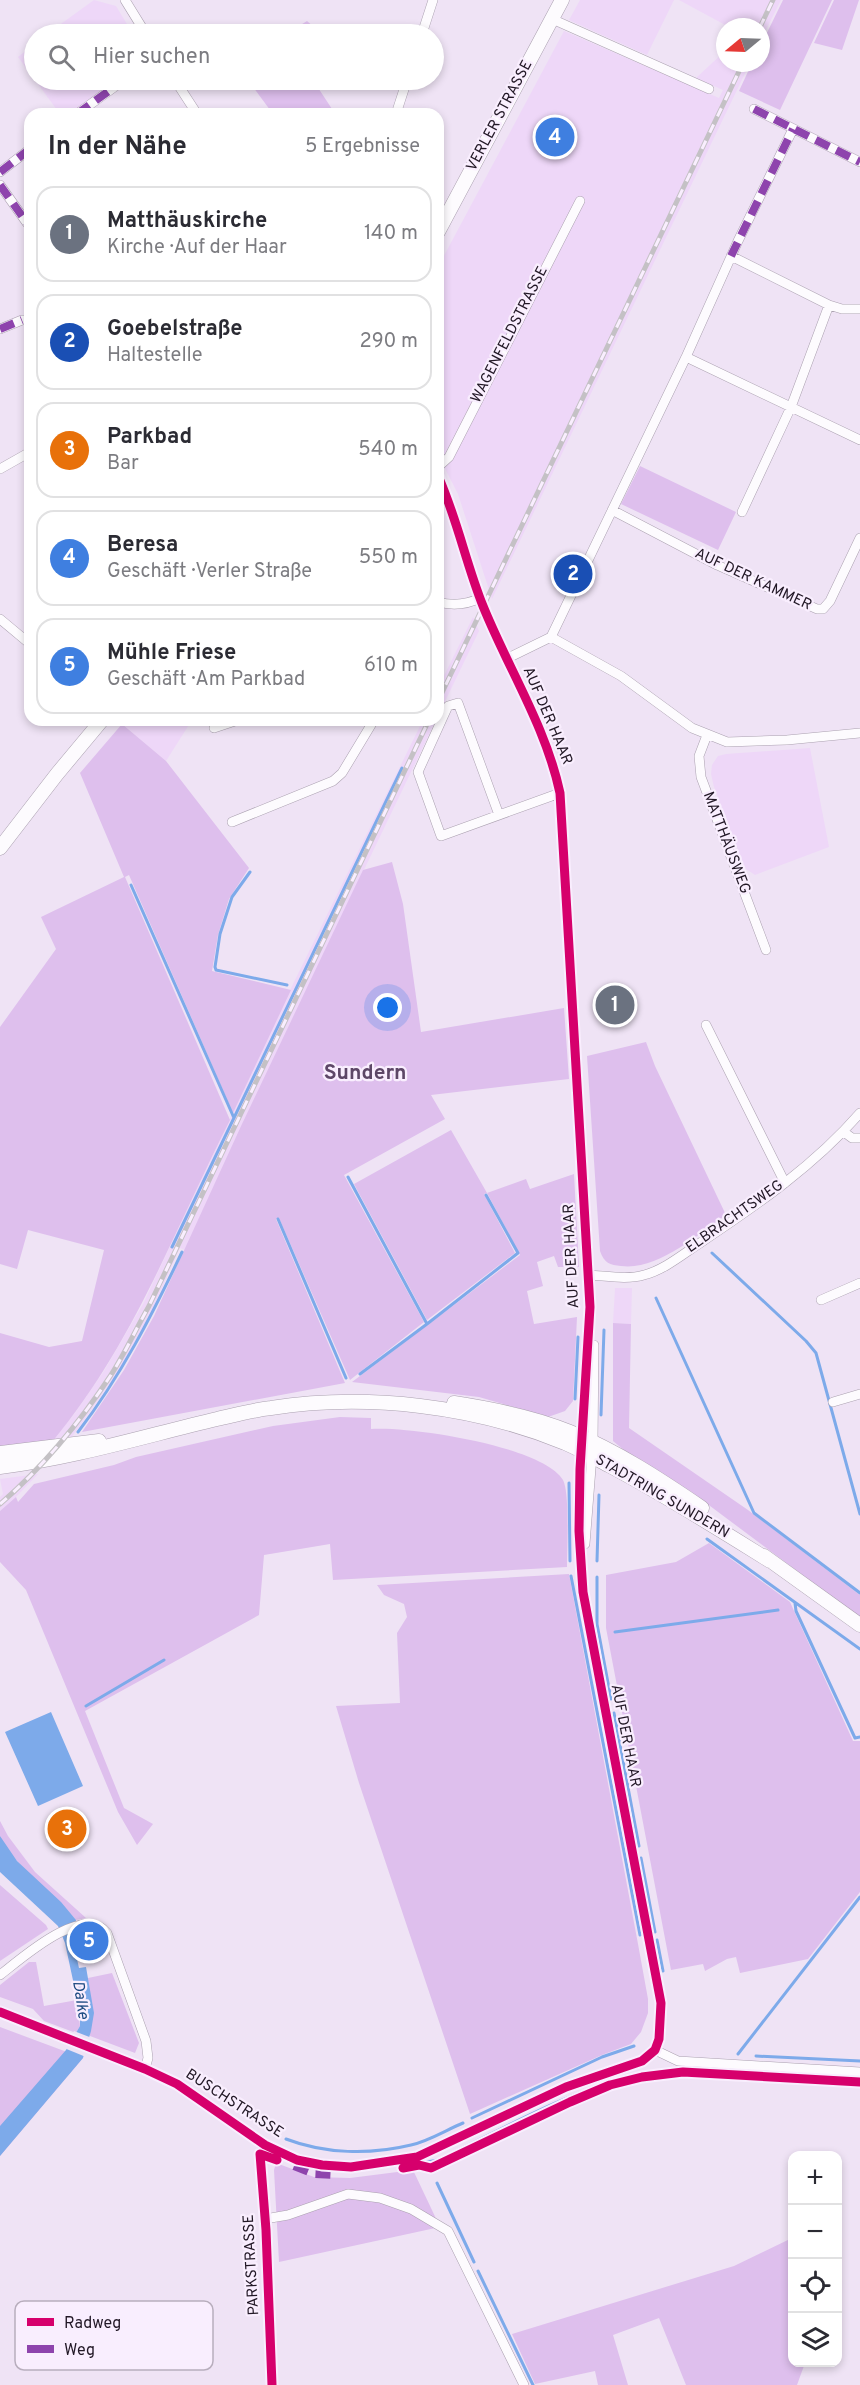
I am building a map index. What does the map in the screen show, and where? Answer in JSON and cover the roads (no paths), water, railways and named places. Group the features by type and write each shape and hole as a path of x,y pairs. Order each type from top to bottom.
{"main road":[{"name":"VERLER STRASSE","path":"444,221 562,0"},
{"path":"0,848 97,726"},
{"name":"STADTRING SUNDERN","path":"0,1467 82,1454 163,1432 271,1407 376,1402 452,1411 587,1447 770,1561 860,1625"},
{"name":"STADTRING SUNDERN","path":"0,1453 163,1432"}],"street":[{"path":"125,0 140,24"},
{"path":"425,24 433,0"},
{"path":"552,19 709,89"},
{"path":"85,108 110,90"},
{"path":"181,90 193,108"},
{"path":"398,108 404,90"},
{"path":"754,109 793,129 859,157"},
{"path":"506,659 551,637 793,129"},
{"path":"0,172 24,154"},
{"path":"0,185 24,219"},
{"name":"WAGENFELDSTRASSE","path":"444,462 449,457 580,201"},
{"path":"731,256 829,305 842,309 860,309"},
{"path":"741,512 791,407 829,305"},
{"path":"0,329 22,320"},
{"path":"686,357 860,440"},
{"path":"0,469 24,455"},
{"name":"AUF DER HAAR","path":"444,493 480,598 555,769 560,793 590,1307 595,1349 579,1531 587,1620 661,2003 659,2039 655,2050"},
{"name":"AUF DER KAMMER","path":"612,510 717,565 817,609 823,609 830,601 856,559 860,538"},
{"path":"444,604 464,604 480,598"},
{"path":"0,619 24,639"},
{"path":"551,637 621,676 692,728 707,735 727,741 757,741 860,733"},
{"path":"444,715 448,706 458,703 499,815"},
{"path":"214,728 220,726"},
{"path":"232,822 333,781 342,773 370,726"},
{"path":"439,726 418,772 441,836 560,793"},
{"name":"MATTHÄUSWEG","path":"707,735 699,756 700,777 766,950"},
{"path":"706,1025 785,1183"},
{"name":"ELBRACHTSWEG","path":"589,1275 628,1277 644,1275 657,1269 719,1230 785,1183 844,1132 860,1113"},
{"path":"844,1132 852,1138 860,1138"},
{"path":"821,1300 860,1283"},
{"path":"833,1402 860,1394"},
{"path":"0,1975 58,1932 95,1923 102,1927 107,1933 146,2041 148,2058 145,2069"},
{"name":"BUSCHSTRASSE","path":"0,2012 145,2069 177,2084 265,2145 297,2160 351,2167 417,2157 566,2087 642,2061 655,2050"},
{"path":"655,2050 678,2061 686,2062 860,2072"},
{"name":"PARKSTRASSE","path":"265,2145 260,2154 272,2385"},
{"path":"265,2219 288,2215 348,2194 380,2198 411,2209 448,2231 524,2385"}],"water":[{"path":"51,1712 83,1786 38,1806 5,1732"},
{"name":"Dalke","path":"0,1836 17,1861 61,1902 76,1920 73,1941 79,1968 86,1967 94,2013 83,2058 0,2156 0,2126 66,2050 80,2026 80,2013 65,1943 58,1926 0,1872"}],"waterway":[{"path":"172,1247 402,768"},
{"path":"250,872 232,897 220,934 215,967 216,970 287,985"},
{"path":"131,885 234,1118"},
{"path":"348,1177 427,1324 360,1374"},
{"path":"427,1324 518,1253 486,1195"},
{"path":"278,1219 346,1378"},
{"path":"78,1432 94,1411 135,1345 182,1252"},
{"path":"712,1253 816,1353 860,1514"},
{"path":"656,1298 754,1513 860,1593"},
{"path":"601,1415 604,1330"},
{"path":"575,1399 578,1337"},
{"path":"569,1483 570,1561"},
{"path":"597,1561 599,1495"},
{"path":"707,1539 860,1649"},
{"path":"571,1576 640,1935"},
{"path":"597,1577 597,1624 611,1699"},
{"path":"795,1603 796,1611 855,1738 860,1737"},
{"path":"615,1632 778,1610"},
{"path":"86,1706 164,1660"},
{"path":"614,1713 639,1846"},
{"path":"641,1858 655,1932"},
{"path":"738,2054 860,1897"},
{"path":"657,1940 663,1971"},
{"path":"472,2118 602,2057 634,2046"},
{"path":"756,2056 860,2061"},
{"path":"427,2162 438,2160 586,2090 638,2074"},
{"path":"702,2077 860,2086"},
{"path":"286,2139 332,2150 380,2150 418,2143 463,2123"},
{"path":"437,2183 474,2262"},
{"path":"478,2271 533,2385"}],"railway":[{"path":"764,18 773,0"},
{"path":"444,688 739,72"},
{"path":"0,1504 31,1475 73,1427 111,1375 126,1350 426,726"}],"place":[{"name":"Beresa","path":"555,137"},
{"name":"Goebelstraße","path":"573,574"},
{"name":"Matthäuskirche","path":"615,1005"},
{"name":"Parkbad","path":"67,1829"},
{"name":"Mühle Friese","path":"89,1941"}],"district":[{"name":"Sundern","path":"365,1073"}]}
